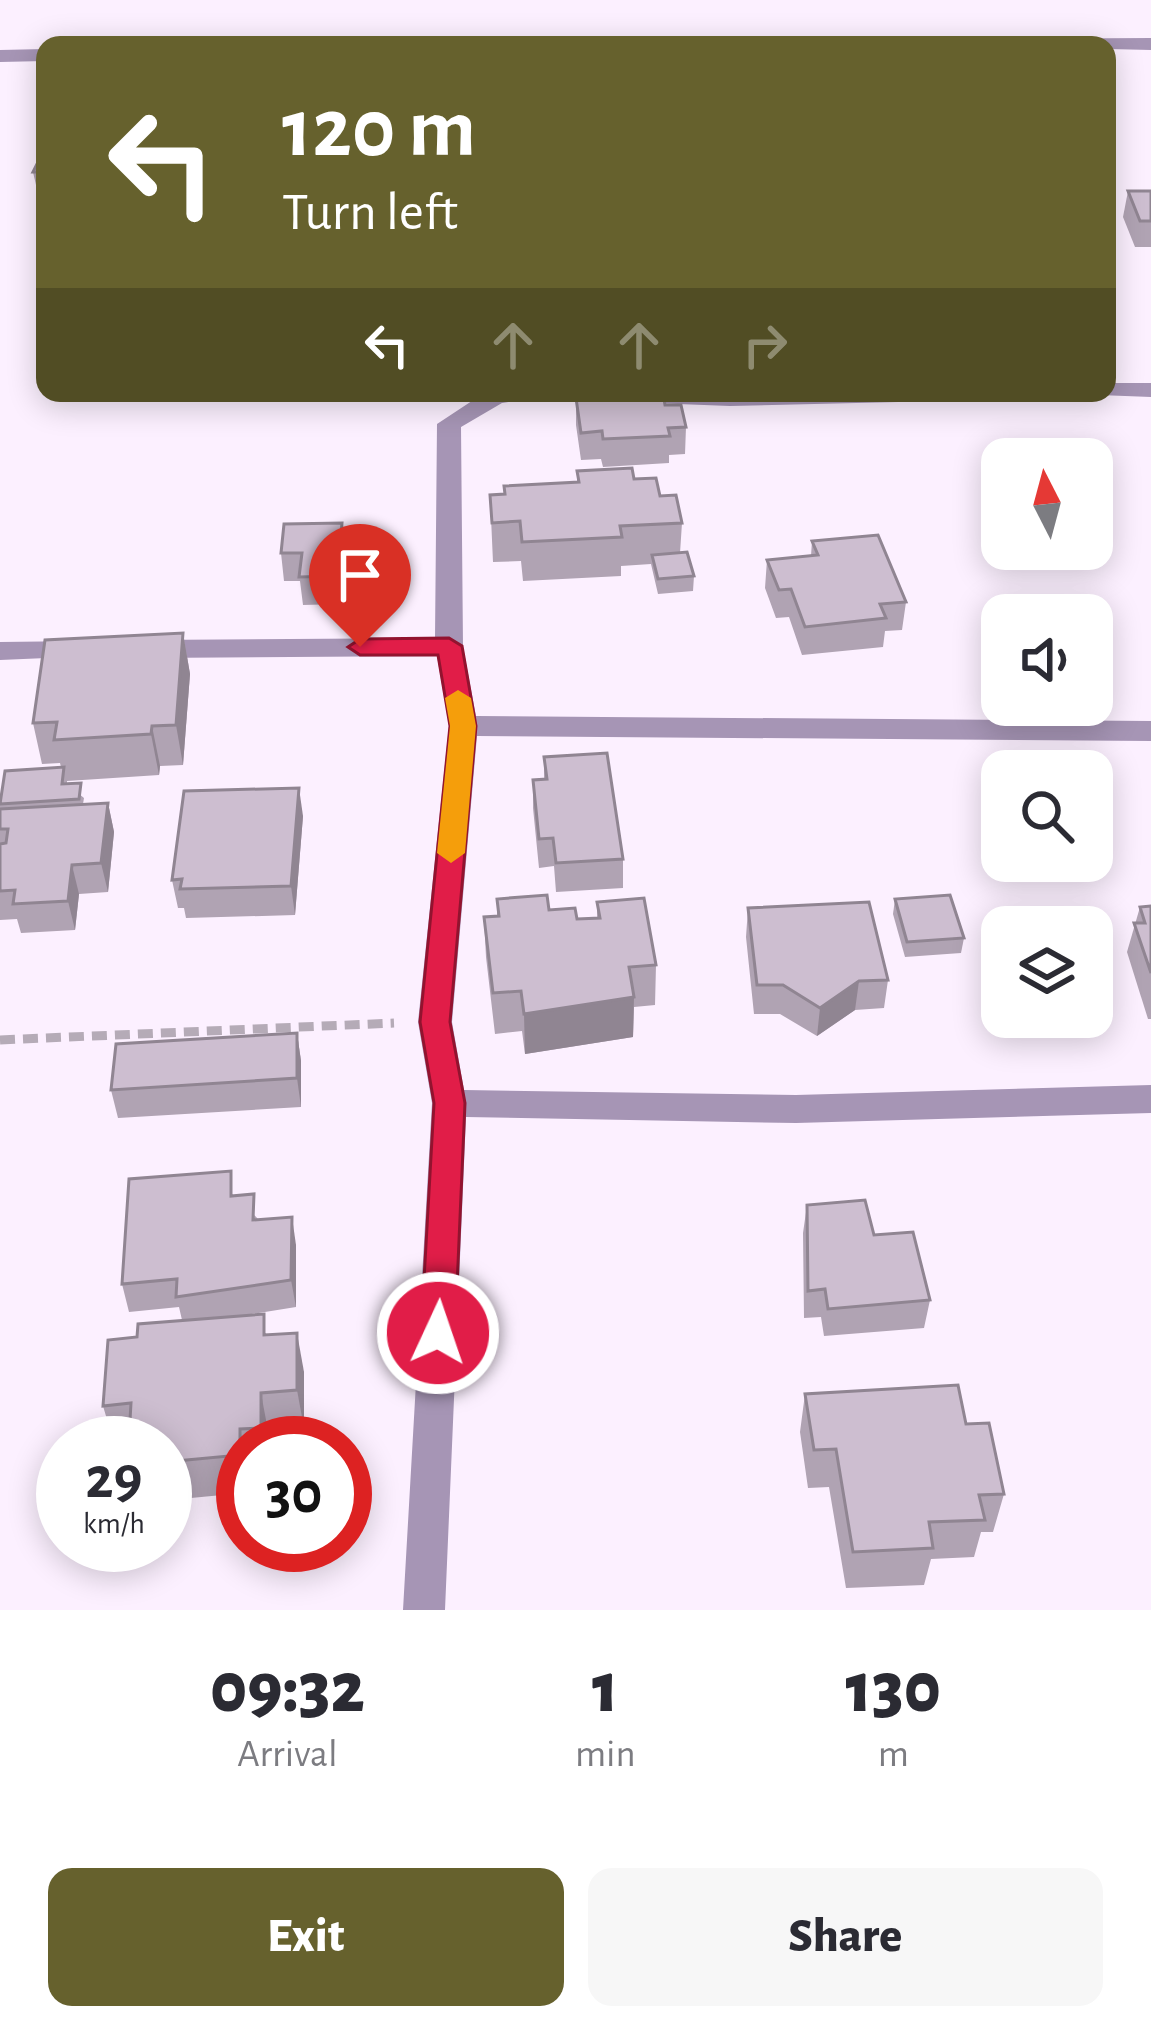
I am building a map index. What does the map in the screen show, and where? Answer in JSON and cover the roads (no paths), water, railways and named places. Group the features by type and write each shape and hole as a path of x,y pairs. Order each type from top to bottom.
{"street":[{"path":"1116,44 1151,44"},
{"path":"0,56 36,55"},
{"path":"1116,390 1151,390"},
{"path":"424,1610 449,1103 435,1022 463,726 449,646 449,424 486,402"},
{"path":"0,650 449,646"},
{"path":"463,726 1151,731"},
{"path":"449,1103 796,1109 1151,1099"}]}
